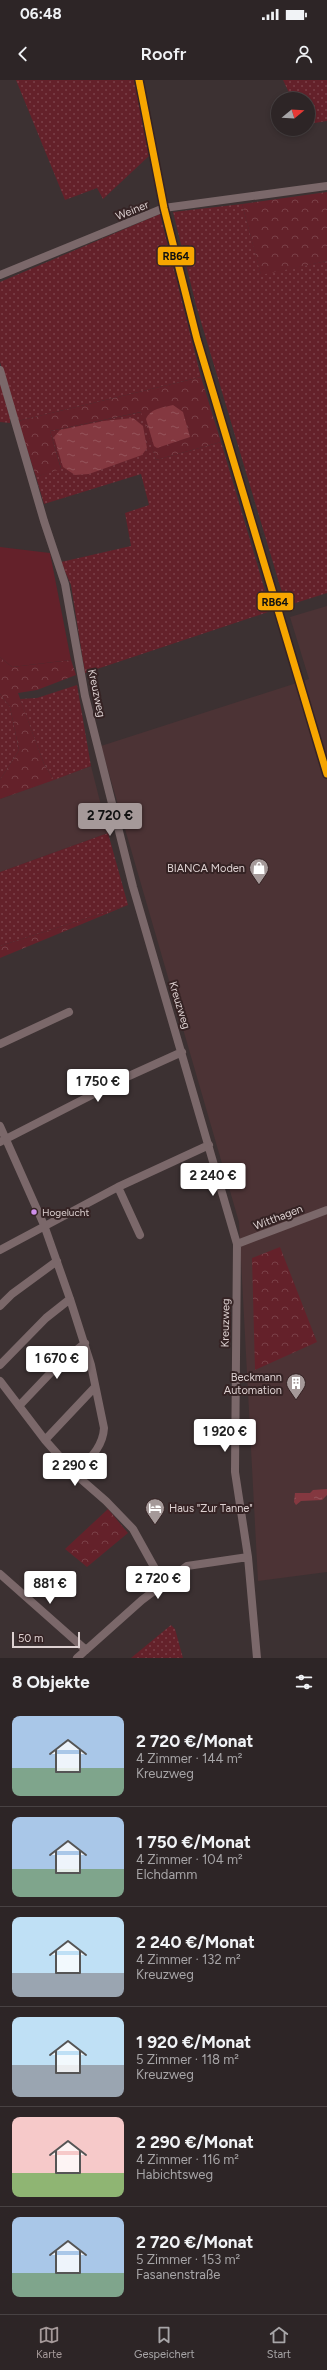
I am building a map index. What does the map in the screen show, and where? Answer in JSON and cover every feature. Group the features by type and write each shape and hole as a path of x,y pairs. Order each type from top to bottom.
{"street":[{"name":"Weiner","path":"0,275 164,208 327,186"},
{"name":"Kreuzweg","path":"0,370 44,521 65,584 92,722 133,887 237,1244 235,1472 248,1557 254,1657"},
{"path":"0,1044 69,1012"},
{"path":"3,1141 129,1076 182,1052"},
{"path":"0,1126 3,1141 44,1225 57,1261 85,1343 104,1428 100,1446 76,1474"},
{"path":"0,1250 44,1225 118,1187 209,1145"},
{"path":"118,1187 140,1235"},
{"name":"Witthagen","path":"237,1244 327,1210"},
{"path":"0,1306 12,1294 57,1261"},
{"path":"0,1365 46,1318 70,1299"},
{"path":"19,1406 59,1364 85,1343"},
{"path":"0,1381 45,1440 76,1474 106,1501 133,1529 163,1583"},
{"path":"45,1440 95,1387"},
{"path":"77,1658 163,1583 187,1566 248,1557"},
{"path":"0,1574 86,1650"}],"shaded area":[{"path":"327,606 327,1572 258,1581 239,1222 101,746 309,679 290,617"},
{"path":"91,766 108,833 0,872 0,799"}],"green space":[{"path":"16,80 135,80 149,156 103,199 97,188 65,200"},
{"path":"283,80 327,80 327,121 315,123 315,92 289,92"},
{"path":"327,192 327,261 261,275 242,204"},
{"path":"242,204 261,274 327,261 327,593 286,606 196,305 173,212"},
{"path":"160,214 201,377 18,421 0,362 0,282"},
{"path":"201,377 221,442 156,460 141,412 50,431 61,469 36,477 18,421"},
{"path":"0,383 10,418 10,423 0,422"},
{"path":"142,412 156,460 221,442 271,611 85,673 71,585 61,562 131,546 125,513 149,505 141,474 44,504 36,477 61,468 50,431"},
{"path":"0,547 50,553 71,660 12,667 0,657"},
{"path":"0,657 12,667 71,660 76,675 37,690 18,693 44,764 54,780 0,799 0,780 19,750 10,707 0,694"},
{"path":"77,685 91,766 54,780 44,764 20,699 37,698"},
{"path":"0,694 10,707 19,750 0,780"},
{"path":"108,833 128,905 0,946 0,872"},
{"path":"128,905 0,958 0,946"},
{"path":"280,1247 317,1342 255,1370 252,1258"},
{"path":"108,1509 128,1533 87,1567 65,1549"},
{"path":"171,1625 175,1629 183,1658 131,1658"}],"water":[{"path":"173,405 183,412 190,437 157,448 154,446 146,419 148,415 154,411"},
{"path":"133,418 143,426 147,448 142,455 89,474 75,475 63,467 54,437 60,430 104,421"},
{"path":"327,1489 327,1495 322,1500 301,1501 296,1505 294,1502 295,1493 310,1493 313,1490"}],"transit line":[{"name":"RB64","path":"139,80 164,208 197,339 327,774"}],"place":[{"name":"BIANCA Moden","path":"259,885"},
{"name":"Hogelucht","path":"34,1212"},
{"name":"Beckmann Automation","path":"296,1400"},
{"name":"Haus \"Zur Tanne\"","path":"155,1525"}]}
